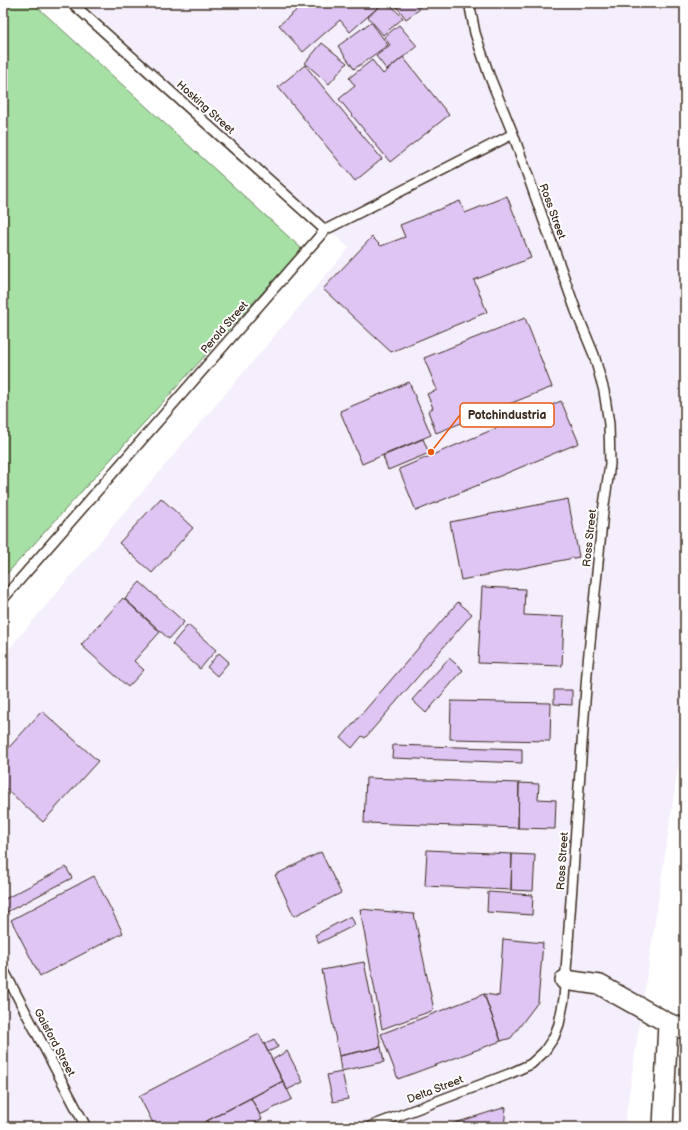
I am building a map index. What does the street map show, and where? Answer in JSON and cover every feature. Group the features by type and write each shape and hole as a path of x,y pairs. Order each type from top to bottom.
{"street":[{"path":"565,980 600,985 676,1026 663,1127"}],"lane":[{"name":"Hosking Street","path":"72,3 325,230"},
{"name":"Ross Street","path":"470,3 475,33 489,75 513,134 576,311 594,355 604,391 609,424 610,464 603,512 587,673 564,999 559,1024 554,1037 544,1052 531,1064 509,1074"},
{"name":"Perold Street","path":"3,599 325,230 513,134"},
{"name":"Gaisford Street","path":"3,969 86,1127"},
{"name":"Delta Street","path":"369,1127 509,1074"}],"shaded area":[{"path":"83,3 685,3 685,721 624,1127 3,1127 3,656 349,248"}],"green space":[{"path":"3,3 33,3 302,249 3,578"}],"building":[{"path":"305,3 383,3 350,32 340,20 303,52 279,25"},
{"path":"383,3 389,3 403,18 383,35 368,17"},
{"path":"394,3 415,3 420,9 406,19"},
{"path":"371,22 388,45 354,69 338,46"},
{"path":"399,25 417,46 387,70 376,56 390,45 384,37"},
{"path":"322,43 347,63 329,84 305,63"},
{"path":"403,57 449,115 390,162 339,99 355,86 349,78 372,60 383,74"},
{"path":"305,65 382,159 355,181 278,87"},
{"path":"507,196 531,258 474,280 487,312 391,352 323,289 372,237 381,246 405,237 400,225 460,201 465,213"},
{"path":"525,318 552,387 436,433 428,411 433,408 427,394 437,390 424,358"},
{"path":"409,382 431,435 362,464 340,411"},
{"path":"561,401 579,443 416,511 399,469"},
{"path":"423,439 429,453 388,470 383,456"},
{"path":"161,498 193,528 152,573 119,543"},
{"path":"568,499 579,557 461,580 450,522"},
{"path":"140,582 184,622 169,639 125,599"},
{"path":"482,587 525,589 524,615 564,617 562,666 478,663"},
{"path":"123,598 160,632 134,661 144,670 128,687 81,645"},
{"path":"458,602 472,614 365,738 362,736 352,748 341,738"},
{"path":"188,625 216,650 200,669 172,644"},
{"path":"219,653 229,662 217,676 207,667"},
{"path":"449,658 463,670 426,713 412,700"},
{"path":"554,690 572,690 572,705 554,704"},
{"path":"451,701 551,703 550,741 450,739"},
{"path":"42,711 98,761 43,822 3,786 3,754"},
{"path":"393,745 522,749 522,763 392,758"},
{"path":"366,778 519,783 518,828 364,823"},
{"path":"519,783 539,784 538,799 556,800 555,829 518,828"},
{"path":"427,850 512,854 511,890 425,886"},
{"path":"321,852 341,893 294,916 275,875"},
{"path":"512,854 535,855 533,891 511,890"},
{"path":"66,867 72,878 3,914 3,900"},
{"path":"94,876 123,933 40,976 11,920"},
{"path":"488,892 533,895 532,915 487,912"},
{"path":"360,909 414,914 434,1010 382,1029"},
{"path":"351,916 355,925 319,943 315,935"},
{"path":"503,939 543,943 538,1002 511,1038 501,1041 484,994 499,996"},
{"path":"364,962 381,1047 339,1056 322,970"},
{"path":"484,994 501,1041 398,1079 381,1034"},
{"path":"259,1034 283,1081 195,1127 155,1127 139,1096"},
{"path":"274,1039 278,1047 268,1052 264,1044"},
{"path":"381,1047 384,1062 341,1071 339,1056"},
{"path":"287,1051 303,1082 287,1090 272,1060"},
{"path":"342,1072 348,1099 333,1102 327,1075"},
{"path":"283,1081 292,1099 260,1115 251,1098"},
{"path":"251,1098 262,1119 248,1127 210,1127 207,1121"},
{"path":"506,1107 504,1127 442,1127"},
{"path":"203,1123 206,1127 195,1127"}],"place":[{"name":"Potchindustria","path":"431,452"}]}
